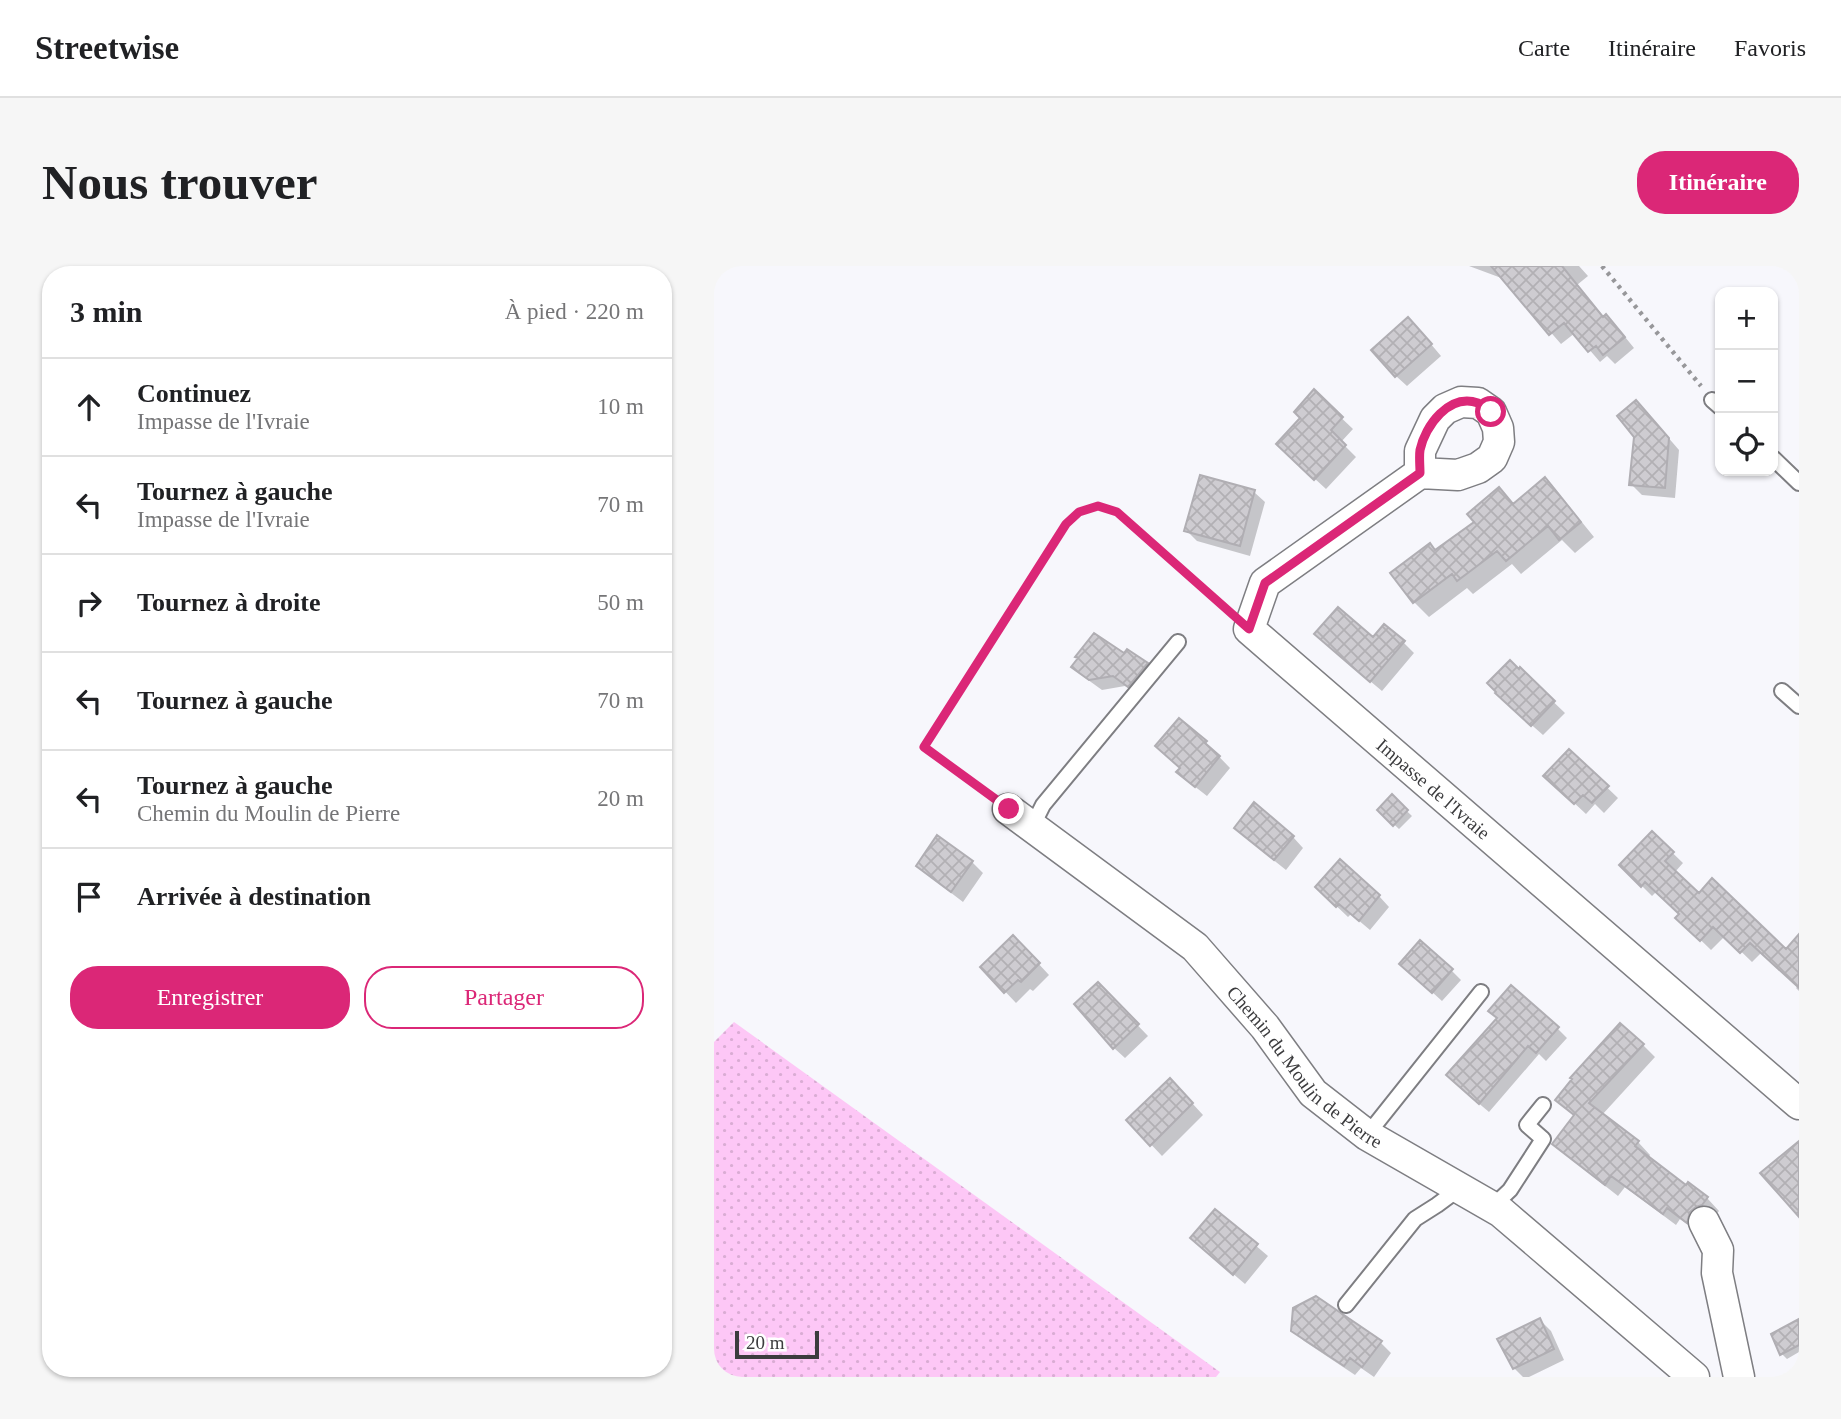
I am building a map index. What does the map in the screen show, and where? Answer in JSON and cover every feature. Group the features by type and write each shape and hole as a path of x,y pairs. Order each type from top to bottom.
{"street":[{"path":"1249,629 1265,583 1420,473"},
{"name":"Impasse de l'Ivraie","path":"1249,629 1799,1104"},
{"name":"Chemin du Moulin de Pierre","path":"1009,809 1195,947 1265,1027 1313,1093 1367,1135 1501,1212 1694,1377"},
{"path":"1704,1222 1718,1250 1717,1273 1739,1377"}],"lane":[{"path":"1778,463 1799,483"},
{"path":"1032,827 1043,805 1178,642"},
{"path":"1782,691 1799,706"},
{"path":"1367,1135 1481,992"},
{"path":"1492,1207 1510,1190 1543,1139 1527,1125 1543,1105"},
{"path":"1346,1305 1415,1219 1460,1188"}],"path":[{"path":"1602,266 1715,403"},
{"path":"1009,809 924,747 1066,524 1079,512 1098,506 1117,512 1249,629"}],"shaded area":[{"path":"734,1022 1220,1372 1216,1377 714,1377 714,1042"}],"building":[{"path":"1491,266 1562,266 1603,317 1606,314 1625,337 1603,355 1596,346 1588,352 1564,323 1549,335"},
{"path":"1408,317 1432,344 1395,377 1371,350"},
{"path":"1314,389 1343,417 1331,430 1346,445 1314,480 1276,444 1300,418 1294,412"},
{"path":"1636,400 1669,438 1665,488 1629,485 1634,437 1617,416"},
{"path":"1200,475 1255,490 1240,546 1184,531"},
{"path":"1545,477 1581,522 1559,540 1548,526 1506,561 1497,551 1457,581 1452,574 1413,603 1390,573 1430,543 1435,550 1474,522 1467,514 1499,487 1513,504"},
{"path":"1338,607 1373,637 1384,624 1405,641 1370,682 1314,634"},
{"path":"1094,633 1124,653 1127,649 1148,663 1128,687 1113,676 1089,680 1071,667 1078,658 1075,657"},
{"path":"1510,660 1555,701 1531,726 1487,683"},
{"path":"1179,718 1207,741 1205,743 1220,756 1195,787 1176,772 1180,768 1155,746"},
{"path":"1569,749 1609,786 1592,803 1583,795 1574,804 1543,776"},
{"path":"1392,794 1408,810 1393,826 1377,810"},
{"path":"1254,802 1294,836 1274,860 1234,828"},
{"path":"1652,831 1674,852 1665,861 1699,893 1712,878 1786,949 1799,934 1799,988 1750,943 1740,953 1713,927 1700,941 1675,918 1679,914 1645,882 1641,887 1619,865"},
{"path":"937,835 973,861 951,892 916,866"},
{"path":"1340,859 1380,895 1359,921 1339,904 1336,907 1315,887"},
{"path":"1013,935 1040,963 1021,982 1018,980 1004,993 980,967"},
{"path":"1420,940 1453,969 1432,993 1399,964"},
{"path":"1098,982 1139,1024 1113,1049 1074,1004"},
{"path":"1511,985 1559,1027 1536,1053 1528,1046 1479,1104 1446,1075 1497,1018 1488,1011"},
{"path":"1620,1023 1644,1044 1589,1103 1639,1141 1635,1146 1686,1185 1688,1182 1708,1197 1702,1205 1690,1212 1687,1223 1667,1208 1663,1214 1611,1176 1605,1185 1552,1144 1574,1115 1555,1100 1572,1079 1570,1078"},
{"path":"1170,1078 1193,1103 1150,1146 1126,1120"},
{"path":"1799,1141 1799,1217 1760,1173"},
{"path":"1215,1209 1258,1244 1233,1275 1190,1238"},
{"path":"1316,1296 1382,1341 1362,1367 1350,1358 1344,1366 1291,1331 1293,1308"},
{"path":"1540,1318 1554,1349 1513,1369 1497,1339"},
{"path":"1799,1319 1799,1345 1780,1355 1771,1334"}],"route":[{"path":"1009,809 924,747 1066,524 1079,512 1098,506 1117,512 1249,629 1265,583 1420,473 1420,452 1426,436 1435,419 1445,409 1461,402 1478,403 1491,412"}]}
